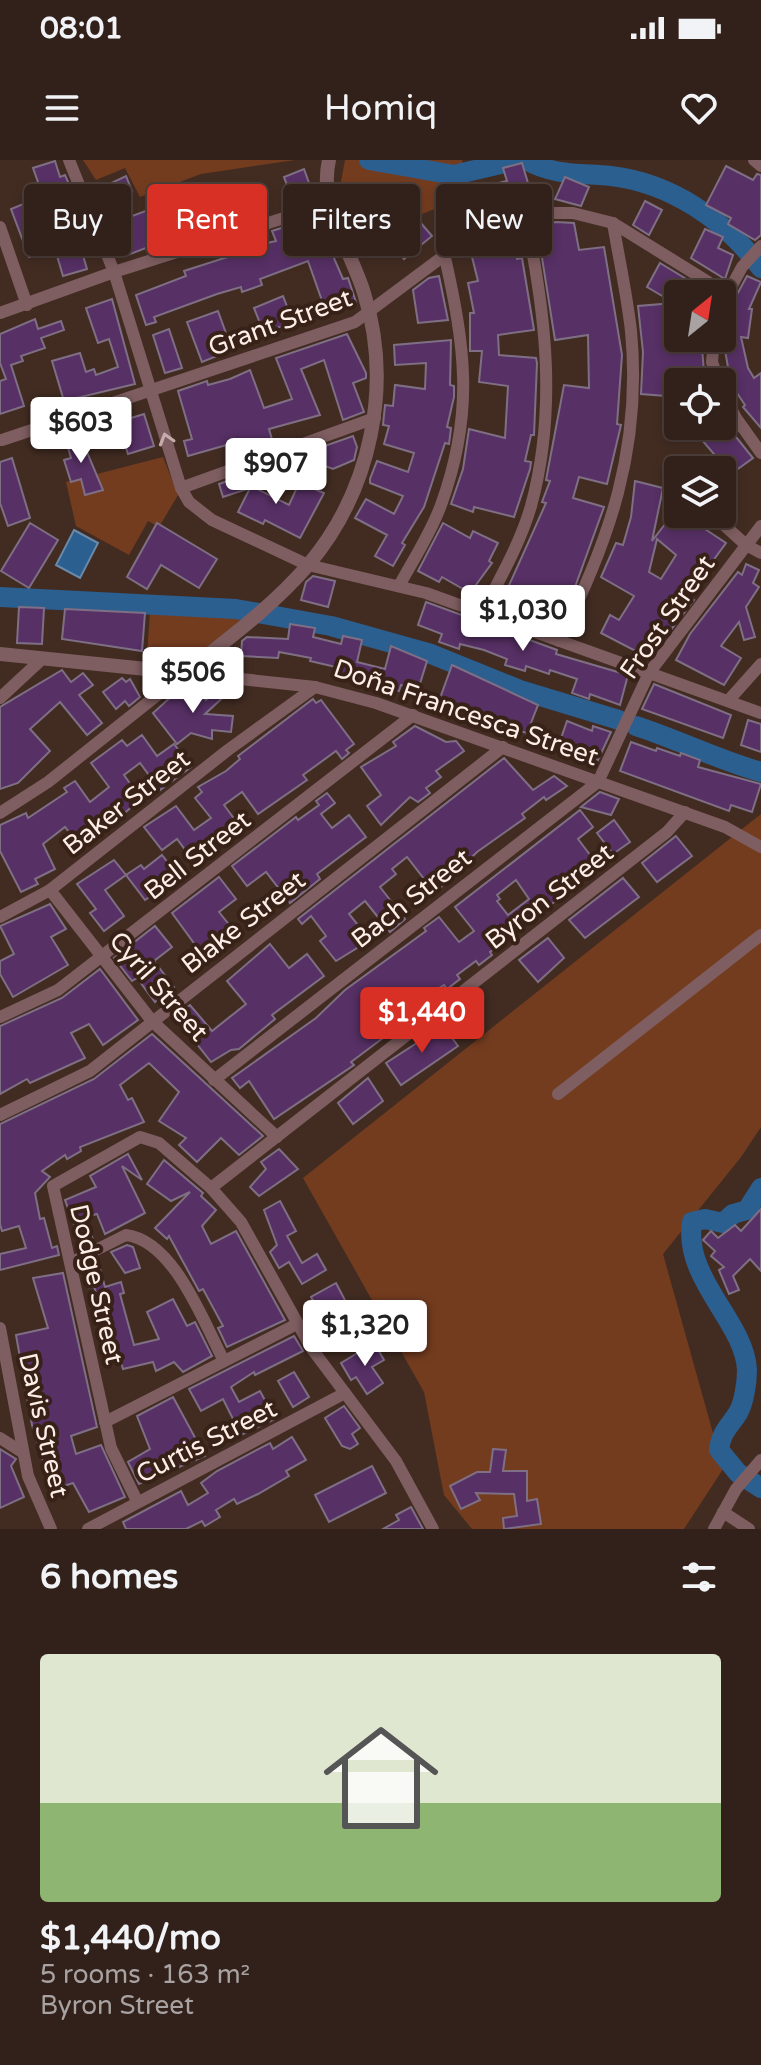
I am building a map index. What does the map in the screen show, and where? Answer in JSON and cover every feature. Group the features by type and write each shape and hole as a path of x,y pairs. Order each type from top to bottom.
{"street":[{"path":"69,160 114,272 181,488 189,502 212,520 308,565 399,586 482,613 761,713"},
{"path":"754,160 761,166"},
{"path":"328,162 328,184"},
{"name":"Grant Street","path":"552,216 573,213 613,223 697,280"},
{"path":"0,313 114,272 283,218"},
{"path":"559,641 592,576 611,524 628,444 631,333 613,223"},
{"path":"0,227 27,305"},
{"path":"734,280 759,248"},
{"path":"0,813 48,782 255,617 308,565 352,494 375,418 378,380 370,312 348,256"},
{"name":"Grant Street","path":"2,440 355,322 440,256"},
{"path":"399,586 441,508 456,457 464,406 464,347 445,256"},
{"path":"482,613 511,556 530,508 545,433 544,315 533,256"},
{"path":"181,488 375,418"},
{"path":"736,418 761,453"},
{"name":"Frost Street","path":"598,782 649,673 761,526"},
{"path":"727,528 746,545 761,553"},
{"name":"Doña Francesca Street","path":"0,654 315,687 413,715 685,812 725,827 761,847"},
{"path":"0,698 42,659"},
{"path":"728,701 761,664"},
{"name":"Baker Street","path":"0,917 50,890 228,750 315,687"},
{"name":"Bell Street","path":"0,1017 58,990 413,715"},
{"name":"Blake Street","path":"0,1115 90,1071 503,747"},
{"name":"Bach Street","path":"214,1080 598,782"},
{"name":"Byron Street","path":"211,1188 667,832 685,812"},
{"name":"Cyril Street","path":"50,890 152,1021 277,1137"},
{"path":"558,1094 761,935"},
{"name":"Dodge Street","path":"137,1501 117,1464 105,1422 53,1186 133,1139 147,1137 159,1143 211,1188 251,1236 297,1324 396,1461 433,1529"},
{"path":"72,1262 126,1235 153,1244 172,1265 224,1361"},
{"path":"105,1422 297,1324"},
{"name":"Davis Street","path":"0,1328 17,1403 22,1452 35,1498 51,1529"},
{"name":"Curtis Street","path":"88,1529 345,1393"},
{"path":"0,1438 22,1452"},
{"path":"714,1529 736,1489 758,1464"},
{"path":"723,1512 749,1529"}],"shaded area":[{"path":"83,160 295,160 201,174 174,184 147,184 147,194 140,197 125,168 96,180"},
{"path":"345,160 462,160 469,184 436,184 436,208 420,215 420,184 341,184"},
{"path":"163,457 178,495 159,527 148,521 129,555 76,526 66,482"},
{"path":"150,612 247,615 187,664 147,655"},
{"path":"761,814 761,1127 741,1157 663,1254 723,1469 684,1529 472,1529 444,1495 424,1392 303,1178"}],"water":[{"path":"74,530 98,543 80,578 56,565"}],"building":[{"path":"55,161 60,177 65,175 69,184 39,184 33,168"},
{"path":"522,163 528,184 494,184 507,181 503,168"},
{"path":"726,166 753,180 757,174 761,175 761,235 755,240 728,224 731,218 706,205"},
{"path":"304,169 309,184 287,184 284,177"},
{"path":"126,176 129,184 109,184"},
{"path":"565,177 589,187 581,206 555,199"},
{"path":"645,201 662,210 649,235 633,225"},
{"path":"24,204 24,244 11,209"},
{"path":"147,210 147,248 131,254 131,216"},
{"path":"420,222 432,236 420,246"},
{"path":"552,223 574,223 579,250 604,247 622,355 617,424 621,425 607,484 579,477 573,498 604,507 575,587 572,586 550,625 502,601 546,503 542,502 550,481 546,480 564,385 589,388 588,335 555,340 542,256 552,256"},
{"path":"283,228 283,256 333,256 343,279 348,278 356,302 326,312 308,261 260,279 262,285 242,292 241,287 217,294 154,317 156,322 146,325 136,295 186,276 184,271 231,256 267,256 267,243 276,241 272,231"},
{"path":"705,229 723,237 718,248 733,255 725,279 691,258"},
{"path":"57,256 83,256 87,269 63,276"},
{"path":"472,256 522,258 534,330 498,335 499,355 536,358 537,363 534,435 531,435 525,461 531,462 530,469 514,517 474,507 473,512 451,504 463,469 469,429 505,438 508,386 479,382 482,351 470,351 470,313 474,313 468,283 478,281"},
{"path":"660,263 688,280 664,280 664,297 647,287"},
{"path":"439,276 448,320 418,323 413,290 429,278"},
{"path":"747,276 761,282 749,309 752,309 748,338 741,337 748,368 754,378 761,373 761,428 743,407 745,405 736,392 736,368 728,368 725,352 736,352 736,296"},
{"path":"283,296 293,322 264,333 254,308"},
{"path":"112,299 135,384 64,401 52,361 80,353 86,372 94,369 96,375 118,367 109,339 98,343 86,308"},
{"path":"664,304 664,352 702,352 704,368 664,368 664,396 641,394 643,352 638,306"},
{"path":"218,311 232,350 202,362 187,322"},
{"path":"35,319 38,329 61,321 64,330 41,338 45,348 21,356 23,361 11,365 24,406 0,414 0,381 6,379 0,363 0,334"},
{"path":"169,329 182,368 165,373 153,335"},
{"path":"347,334 366,373 366,378 353,383 364,412 343,420 324,360 301,369 320,415 269,429 273,443 231,450 230,444 188,456 184,441 192,439 178,391 207,381 208,385 230,379 250,370 264,408 292,399 276,358"},
{"path":"451,340 450,385 454,386 454,397 447,427 451,428 449,444 445,443 424,507 402,543 405,545 393,566 375,556 387,535 355,518 366,499 394,514 403,496 370,483 370,479 377,461 408,472 414,453 384,444 389,426 383,425 385,405 393,406 395,385 425,389 426,363 395,365 394,345"},
{"path":"144,414 154,446 128,454 118,422"},
{"path":"79,433 103,490 85,495 81,479 71,482 64,460 71,458 65,437"},
{"path":"353,436 357,447 354,460 333,469 317,463 313,471 319,474 272,487 265,467"},
{"path":"736,437 753,458 736,470 736,456 716,456 702,440 736,440"},
{"path":"12,458 30,518 8,526 0,503 0,462"},
{"path":"242,476 245,483 289,505 299,483 324,493 300,538 265,520 263,524 238,512 250,488 223,497 219,484"},
{"path":"635,481 663,488 652,541 664,526 664,528 703,528 726,543 687,596 694,600 649,658 601,633 610,615 619,620 634,596 601,577 616,543 623,545 631,517","holes":["657,539 676,555 661,579 649,572"]},
{"path":"30,523 58,540 29,588 1,571"},
{"path":"157,523 217,559 199,588 161,565 147,589 127,577"},
{"path":"443,523 470,538 473,531 498,543 489,561 492,563 470,593 442,577 439,582 418,571"},
{"path":"746,564 759,570 753,583 759,587 746,607 755,637 744,640 739,622 721,646 741,658 724,685 676,660 690,634 738,572 742,575"},
{"path":"313,576 335,581 328,607 301,600 306,582"},
{"path":"426,602 557,650 556,654 628,675 620,705 590,694 589,699 572,693 577,679 526,666 525,671 505,665 507,659 484,650 460,644 459,649 439,642 442,634 418,625"},
{"path":"19,607 44,608 42,644 17,643"},
{"path":"65,609 145,613 142,651 62,639"},
{"path":"290,624 315,628 313,637 341,644 343,636 362,640 357,662 385,669 391,646 427,661 418,690 401,685 399,691 335,673 336,667 310,661 311,658 279,652 278,658 241,656 242,641 247,637 288,639"},
{"path":"452,665 538,705 527,733 483,720 439,701"},
{"path":"62,670 71,682 83,673 93,685 79,695 102,723 87,735 60,702 30,729 50,751 18,783 0,789 0,707"},
{"path":"122,678 126,682 130,679 140,697 129,706 125,701 116,709 103,692"},
{"path":"654,684 731,715 723,738 642,709"},
{"path":"221,686 231,690 205,714 233,716 231,732 212,730 212,739 191,733 177,744 153,713 182,687 188,693 195,688 206,700"},
{"path":"313,699 316,703 321,700 354,744 346,750 349,753 342,759 336,751 303,775 307,780 258,814 242,792 224,805 241,828 195,863 177,839 162,850 144,827 176,806 194,830 211,818 195,798 202,792 198,787 226,771 240,759 238,756"},
{"path":"748,720 761,724 761,752 741,745"},
{"path":"567,721 592,731 593,726 611,732 598,760 559,744"},
{"path":"415,726 446,742 456,741 464,751 436,771 441,777 426,788 430,793 418,802 410,797 381,825 367,806 381,795 361,767 396,746 393,742"},
{"path":"142,735 157,756 174,744 191,767 160,790 140,763 124,775 141,799 82,849 65,827 43,844 55,869 35,879 38,884 21,892 0,851 0,825 26,813 28,818 67,792 64,788 75,781 90,802 109,787 91,763 122,740 127,746"},
{"path":"631,742 656,751 657,748 680,756 681,753 700,760 698,767 761,784 752,812 731,805 729,811 620,771"},
{"path":"504,758 533,790 554,776 567,786 546,800 544,797 522,814 525,818 477,852 435,893 407,857 392,869 396,874 380,887 405,919 390,932 365,901 349,914 370,940 336,961 320,941 326,936 311,916 302,924 298,919"},
{"path":"600,792 619,799 611,815 581,807"},
{"path":"327,793 335,803 321,814 332,828 349,815 366,837 317,874 320,879 290,903 266,872 247,886 232,866 296,817 298,820 319,805 316,801"},
{"path":"580,810 593,827 578,839 597,864 553,903 502,938 504,941 490,952 492,955 479,965 476,961 457,975 460,979 447,989 444,985 410,1008 415,1014 351,1062 354,1065 274,1119 249,1081 240,1088 232,1078 316,1018 345,990 426,931 424,928 439,917 459,942 474,931 455,907","holes":["516,880 529,899 508,915 497,901 500,899 497,895"]},
{"path":"614,820 630,842 613,854 597,833"},
{"path":"676,836 692,856 657,882 642,863"},
{"path":"162,855 179,877 145,900 126,875 141,865 144,869"},
{"path":"114,860 126,875 105,890 124,916 104,931 90,913 96,909 77,884"},
{"path":"219,877 236,899 219,912 239,937 207,961 172,913"},
{"path":"623,878 639,897 585,938 569,920"},
{"path":"50,904 66,929 51,937 68,965 13,997 0,974 0,961 14,954 0,926"},
{"path":"155,926 172,947 154,961 174,987 155,1002 137,978 132,981 114,958"},
{"path":"548,938 564,958 538,982 519,960"},
{"path":"270,944 289,968 307,954 324,976 272,1015 275,1019 239,1049 231,1050 211,1062 175,1016 190,1005 212,1031 246,1004 227,981"},
{"path":"100,969 138,1020 103,1045 89,1024 71,1033 85,1058 30,1083 27,1079 0,1094 0,1026 62,998"},
{"path":"443,1026 458,1046 401,1085 386,1063"},
{"path":"152,1034 263,1136 239,1155 221,1138 197,1162 179,1145 186,1138 159,1121 179,1092 149,1063 120,1085 128,1100 132,1098 144,1122 80,1147 81,1151 67,1159 65,1155 42,1171 50,1177 35,1193 40,1219 44,1218 52,1248 57,1246 59,1255 0,1270 0,1254 26,1248 19,1226 2,1231 0,1224 0,1124 94,1079"},
{"path":"368,1078 383,1101 353,1124 338,1103"},
{"path":"279,1149 298,1169 259,1196 250,1187 266,1169 261,1162"},
{"path":"128,1154 142,1180 122,1166 145,1213 105,1234 97,1214 86,1217 93,1240 82,1246 65,1200 96,1187 90,1176"},
{"path":"164,1160 203,1193 201,1196 216,1210 202,1226 211,1244 236,1231 285,1320 227,1347 218,1328 223,1326 203,1289 199,1291 169,1236 167,1239 155,1228 190,1192 171,1201 147,1184"},
{"path":"280,1201 296,1231 287,1236 302,1263 317,1254 326,1270 302,1284 289,1262 279,1268 270,1252 277,1245 264,1210"},
{"path":"761,1209 761,1271 750,1259 733,1276 739,1290 729,1294 719,1270 724,1267 711,1256 715,1251 703,1240 711,1231 718,1238 735,1225 741,1231"},
{"path":"127,1245 133,1247 140,1268 125,1273 111,1252"},
{"path":"99,1265 105,1287 121,1282 124,1293 120,1294 134,1345 159,1339 147,1312 173,1299 187,1326 195,1322 212,1356 183,1372 174,1362 156,1371 153,1362 123,1369 120,1359 106,1361 99,1325 104,1324 94,1286 89,1288 84,1269"},
{"path":"63,1273 97,1427 71,1436 76,1454 101,1445 125,1497 89,1512 73,1483 52,1490 32,1425 16,1335 48,1328 33,1278"},
{"path":"336,1283 347,1304 331,1312 342,1332 326,1341 316,1324 324,1320 311,1297"},
{"path":"294,1336 303,1351 255,1375 254,1372 231,1387 239,1402 260,1391 275,1419 241,1435 223,1399 201,1411 189,1389"},
{"path":"374,1343 384,1360 372,1367 383,1383 367,1394 356,1377 351,1380 341,1363"},
{"path":"294,1372 309,1397 293,1407 278,1381"},
{"path":"173,1397 205,1456 139,1484 128,1462 150,1449 137,1416"},
{"path":"344,1406 360,1428 352,1434 358,1444 350,1449 342,1446 325,1418"},
{"path":"292,1437 306,1460 286,1471 289,1476 258,1494 237,1504 234,1499 216,1510 220,1517 205,1526 202,1521 186,1529 126,1529 123,1522 181,1491 188,1505 208,1493 201,1483 217,1471 270,1443 273,1449"},
{"path":"0,1449 16,1459 11,1466 24,1497 0,1508"},
{"path":"493,1449 506,1450 503,1471 527,1471 527,1501 537,1499 541,1524 504,1529 503,1518 517,1516 514,1494 476,1493 480,1500 461,1509 450,1486 477,1472 490,1472"},
{"path":"372,1466 386,1493 329,1522 315,1495"},
{"path":"411,1507 423,1529 383,1529 399,1520 396,1515"}],"waterway":[{"path":"369,160 454,175 517,160"},
{"path":"526,160 557,171 633,180 675,196 731,234 761,268"},
{"path":"0,597 236,609 331,626 431,654 520,690 619,720"},
{"path":"636,726 761,772"},
{"path":"761,1188 747,1210 733,1214 723,1223 705,1219 692,1222 692,1243 697,1262 744,1352 747,1370 742,1404 724,1434 719,1450 738,1473 761,1488"}]}
